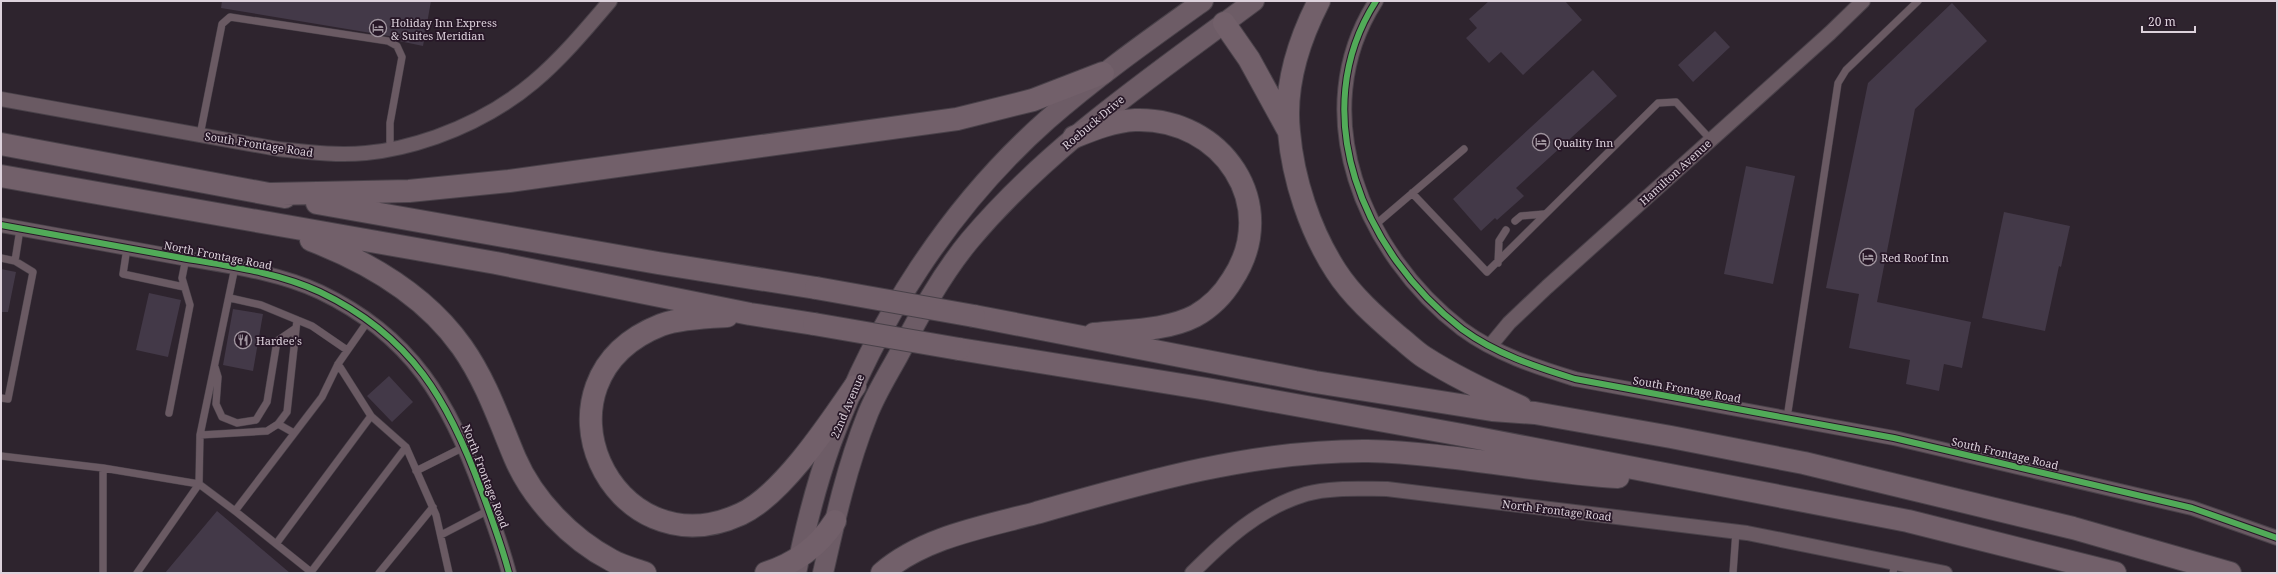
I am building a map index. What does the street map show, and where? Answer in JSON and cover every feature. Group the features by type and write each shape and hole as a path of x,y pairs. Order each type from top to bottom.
{"highway":[{"path":"1319,1 1307,24 1296,57 1290,95 1288,131 1294,164 1311,223 1336,272 1353,294 1382,323 1423,357 1466,382 1535,413"},
{"path":"1224,23 1249,58 1288,131"},
{"path":"271,194 409,191 509,181 957,119 1033,100 1103,73"},
{"path":"1070,336 1157,327 1194,316 1216,301 1233,279 1244,260 1251,231 1246,195 1240,176 1221,152 1205,139 1172,125 1137,120 1120,121 1074,137"},
{"path":"1,144 271,194 974,316 1070,336 1315,382 1492,410 1535,413 1671,437 1811,465 2073,528 2230,573"},
{"path":"1,176 267,224 496,263 750,314 1362,417 1908,521 2115,573"},
{"path":"267,224 333,249 361,262 400,286 432,313 462,346 480,376 516,460 531,487 551,513 579,539 611,561 645,573"},
{"path":"750,314 704,317 662,324 633,340 621,349 608,364 599,381 593,398 592,438 597,458 606,477 619,494 634,507 652,517 671,524 696,526 719,523 742,514 765,498 790,472 819,438 855,386"},
{"path":"882,573 909,554 943,539 1138,484 1227,464 1275,457 1368,452 1420,455 1572,474 1704,482"},
{"path":"766,573 785,565 797,565 835,521"}],"main road":[{"path":"1103,73 1204,1 1224,23"},
{"name":"Roebuck Drive","path":"951,265 994,214 1074,137 1120,99 1254,1"},
{"name":"22nd Avenue","path":"797,565 813,500 831,443 855,386 903,296 931,252 963,210 1003,163 1046,120 1103,73"},
{"name":"22nd Avenue","path":"823,573 850,465 868,415 913,327 951,265"}],"street":[{"name":"South Frontage Road","path":"1,99 278,149 320,153 365,154 390,150 414,144 462,128 492,113 521,94 572,47 610,1"},
{"name":"South Frontage Road","path":"1376,1 1364,20 1353,48 1345,77 1344,111 1346,141 1352,171 1363,202 1403,271 1433,304 1463,329 1490,346 1540,369 1575,378 1894,438 2192,508 2277,538"},
{"name":"Hamilton Avenue","path":"1490,346 1509,323 1547,287 1830,33 1863,1"},
{"name":"North Frontage Road","path":"1,225 234,267 292,282 320,292 368,321 404,351 431,384 453,420 489,510 509,573"},
{"name":"North Frontage Road","path":"1192,573 1253,518 1279,504 1307,494 1346,489 1388,489 1736,531 1894,568 1944,573"}],"lane":[{"path":"1787,418 1838,83 1846,70 1918,1"},
{"path":"200,135 222,24 230,17 388,41 398,46 402,57 390,123 390,150"},
{"path":"1412,193 1487,272 1498,263 1544,214 1658,103 1676,102 1711,140"},
{"path":"1375,225 1464,149"},
{"path":"1515,221 1521,216 1544,214"},
{"path":"15,261 20,229"},
{"path":"1498,263 1499,240 1506,230"},
{"path":"127,248 123,274 184,287"},
{"path":"1,258 15,261 33,272 8,399 1,398"},
{"path":"169,413 190,305 182,278 186,258"},
{"path":"137,573 199,484 200,435 230,298 234,267"},
{"path":"230,298 261,305 312,326 347,350"},
{"path":"200,435 267,432 278,424 288,412 298,320"},
{"path":"234,511 322,397 338,364 368,321"},
{"path":"215,367 218,377 216,404 222,417 237,423 256,420 267,402 277,341 296,328"},
{"path":"338,364 371,416 406,447 433,506 441,535 448,572"},
{"path":"276,544 371,416"},
{"path":"278,424 294,433"},
{"path":"1,456 103,468 199,484 312,572 406,447"},
{"path":"416,471 464,447"},
{"path":"103,468 103,573"},
{"path":"379,573 433,506"},
{"path":"441,535 489,510"},
{"path":"1733,573 1736,531"}],"building":[{"name":"Holiday Inn Express & Suites Meridian","path":"222,1 431,1 423,46 399,41 389,36 221,8"},
{"path":"1489,1 1565,1 1582,20 1523,75 1501,52 1489,63 1466,38 1477,28 1469,19"},
{"path":"1952,3 1987,41 1915,109 1877,302 1971,322 1962,368 1944,364 1939,391 1906,384 1910,360 1849,348 1859,294 1826,288 1868,83"},
{"path":"1715,31 1730,47 1693,82 1678,65"},
{"name":"Quality Inn","path":"1593,70 1617,96 1516,188 1524,196 1497,220 1495,218 1481,231 1453,199"},
{"path":"1746,166 1795,176 1773,284 1724,274"},
{"path":"2004,212 2070,226 2061,267 2059,266 2045,331 1982,318"},
{"path":"1,269 16,272 8,312 1,312"},
{"path":"149,293 181,300 168,357 136,350"},
{"name":"Hardee's","path":"233,309 263,314 253,371 223,365"},
{"path":"389,376 413,402 392,422 367,396"},
{"path":"217,511 290,573 165,573"}],"cycle path":[{"path":"1376,1 1355,44 1345,89 1346,134 1355,179 1373,222 1397,262 1427,298 1462,329 1475,338 1502,353 1546,370 1575,379 1894,438 2192,508 2277,538"},
{"path":"1,225 235,267 287,279 320,292 352,309 379,329 403,351 423,374 440,400 456,429 469,459 497,532 509,573"}],"place":[{"name":"Holiday Inn Express & Suites Meridian","path":"378,28"},
{"name":"Quality Inn","path":"1541,142"},
{"name":"Red Roof Inn","path":"1868,257"},
{"name":"Hardee's","path":"243,340"}]}
